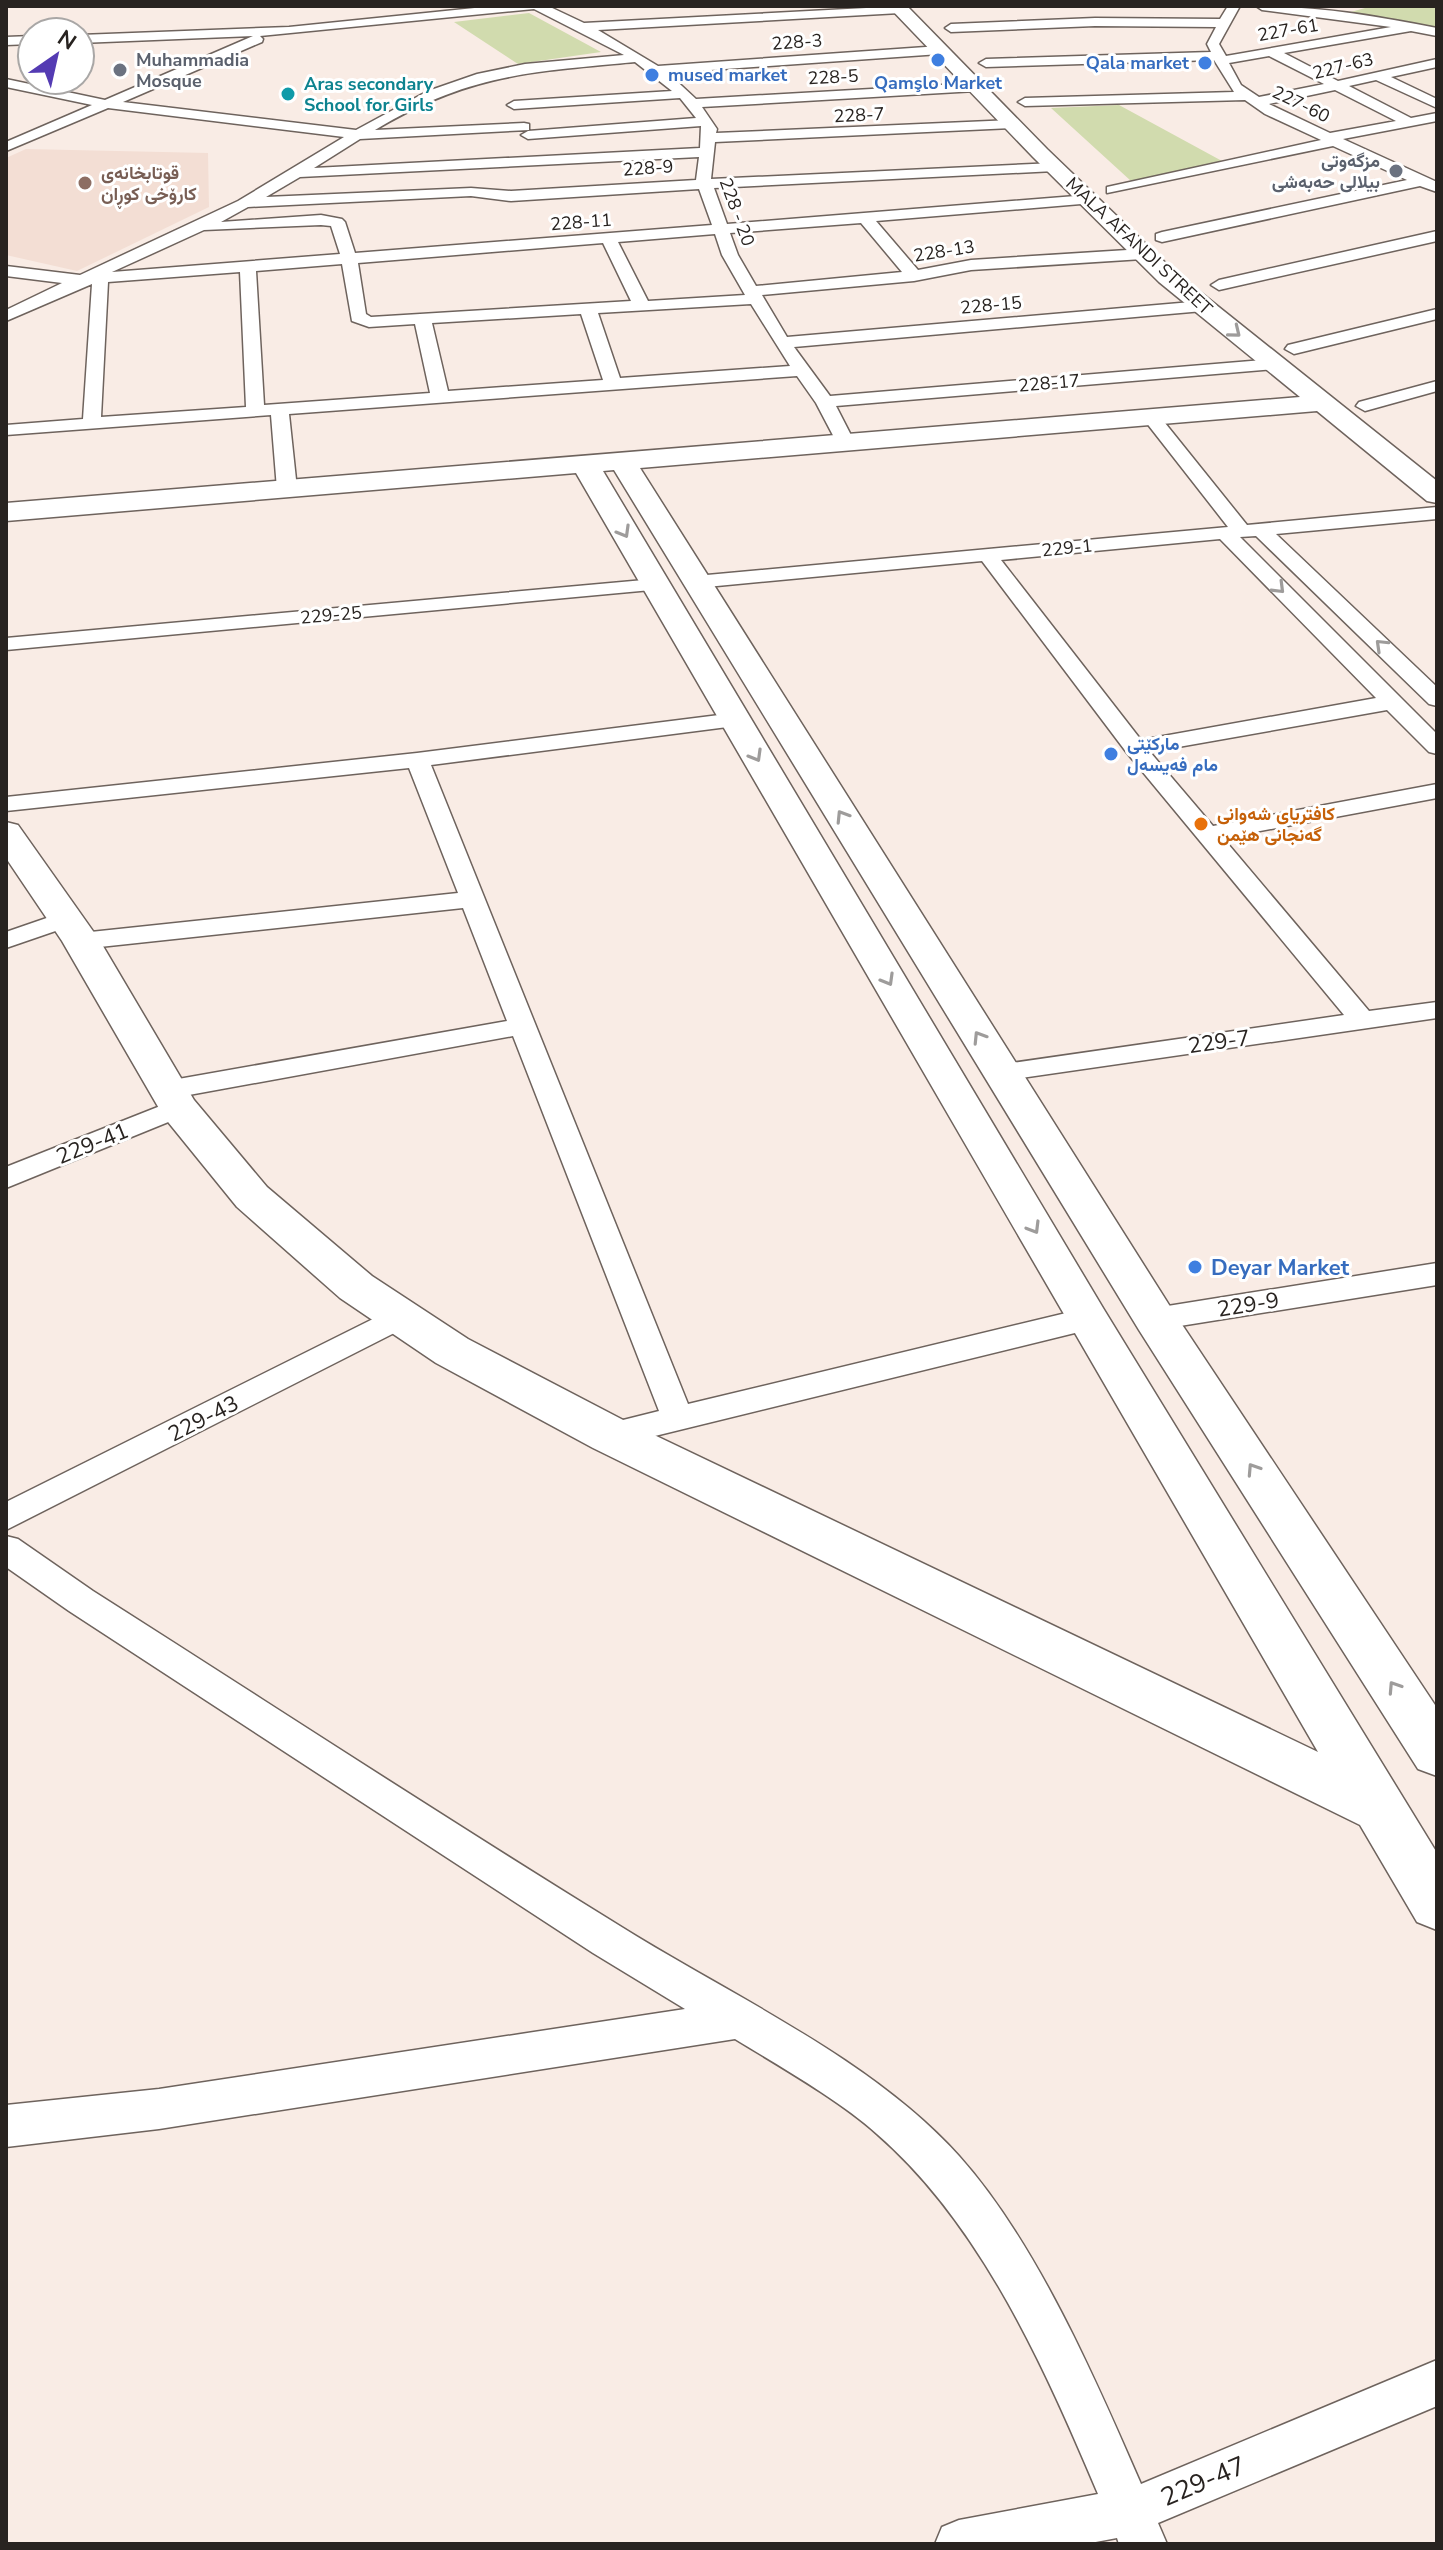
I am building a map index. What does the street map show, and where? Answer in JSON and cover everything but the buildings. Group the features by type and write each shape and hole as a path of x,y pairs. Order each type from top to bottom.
{"street":[{"path":"96,38 274,32 530,6"},
{"path":"538,6 583,27 656,70 687,98 707,138"},
{"path":"1130,6 1144,24"},
{"path":"1219,58 1213,44 1234,6"},
{"path":"1262,6 1314,11 1437,32"},
{"path":"1314,11 1337,6"},
{"path":"583,27 899,8"},
{"name":"MALA AFANDI STREET","path":"899,8 986,63 1044,123"},
{"path":"252,33 255,18"},
{"path":"1095,22 1147,99"},
{"name":"228-3","path":"656,70 1095,22 1226,23"},
{"name":"227-61","path":"986,63 1127,70 1271,52 1410,27"},
{"path":"6,147 274,32"},
{"path":"96,52 134,37"},
{"name":"MALA AFANDI STREET","path":"947,37 976,87 1143,254 1274,364 1332,396 1365,406 1389,424"},
{"path":"1271,52 1411,123"},
{"path":"6,316 245,203 406,107 461,82 507,73 635,58"},
{"name":"227-60","path":"1219,58 1235,87 1253,99 1423,181"},
{"name":"227-63","path":"1025,102 1253,99 1340,87 1376,75 1437,63"},
{"path":"1376,75 1437,104"},
{"path":"9,85 106,104 362,135 501,162"},
{"name":"228-5","path":"514,105 976,87"},
{"path":"495,97 509,96 542,161"},
{"path":"422,100 466,98"},
{"path":"1112,190 1437,117"},
{"name":"228-7","path":"707,138 1012,124"},
{"path":"526,131 707,138"},
{"path":"501,162 526,131"},
{"path":"297,173 542,161 707,138"},
{"name":"228 - 20","path":"707,138 703,178 720,231 782,343 825,402 846,443"},
{"name":"228-9","path":"245,203 471,192 501,162 705,184 1055,167"},
{"path":"1162,237 1423,181 1437,170"},
{"name":"MALA AFANDI STREET","path":"1093,172 1162,237 1240,303"},
{"name":"228-11","path":"77,280 1088,200"},
{"path":"866,219 914,276"},
{"path":"198,227 333,220 339,224 349,259"},
{"path":"1219,285 1437,236"},
{"path":"609,240 642,306"},
{"name":"228-13","path":"349,259 359,318 369,322 642,306 914,276 971,265 1143,254"},
{"path":"248,267 255,411"},
{"path":"6,271 77,280"},
{"path":"92,424 100,278"},
{"name":"228-15","path":"782,343 1203,306"},
{"path":"588,309 613,384"},
{"path":"1294,349 1437,314"},
{"path":"422,318 440,397"},
{"path":"1272,330 1318,368"},
{"name":"228-17","path":"825,402 1274,364"},
{"path":"6,430 802,370"},
{"path":"1365,406 1437,386"},
{"path":"6,512 1151,417 1332,396"},
{"name":"MALA AFANDI STREET","path":"1332,396 1437,495"},
{"path":"279,409 287,489"},
{"path":"1151,417 1242,531 1393,702 1437,747"},
{"path":"603,463 696,582 1155,1319 1437,1753"},
{"path":"603,463 655,585 1087,1319 1437,1904"},
{"name":"229-1","path":"696,582 1437,513"},
{"path":"1242,531 1437,699"},
{"path":"988,556 1135,748 1363,1021"},
{"name":"229-25","path":"6,644 655,585"},
{"path":"1135,748 1393,702"},
{"path":"6,804 417,760 735,720"},
{"path":"417,760 679,1420"},
{"path":"1209,834 1437,791"},
{"path":"6,832 73,931 172,1099 252,1197 356,1287 452,1351 610,1435 1377,1807"},
{"path":"6,940 73,931 473,899"},
{"name":"229-7","path":"1001,1072 1437,1010"},
{"name":"229-41","path":"6,1178 172,1099 523,1026"},
{"path":"1002,1174 1057,1162"},
{"name":"229-9","path":"1155,1319 1437,1274"},
{"name":"229-43","path":"6,1517 399,1317"},
{"path":"610,1435 1087,1319"},
{"path":"6,1549 81,1601 607,1940 798,2055 891,2118 945,2172 1007,2258 1088,2416 1136,2528"},
{"path":"6,2126 159,2109 737,2020"},
{"name":"229-47","path":"959,2544 1136,2528 1437,2383"}],"shaded area":[{"path":"26,149 208,153 209,207 77,271 6,255 6,158"}],"green space":[{"path":"1372,6 1437,6 1437,29 1351,12"},
{"path":"529,13 601,52 518,64 454,22"},
{"path":"1119,105 1222,161 1131,181 1051,108"}],"place":[{"name":"Qamşlo Market","path":"938,60"},
{"name":"Qala market","path":"1205,63"},
{"name":"Muhammadia Mosque","path":"120,70"},
{"name":"mused market","path":"652,75"},
{"name":"Aras secondary School for Girls","path":"288,94"},
{"name":"مزگەوتی بیلالی حەبەشی","path":"1396,171"},
{"name":"قوتابخانەی کارۆخی کوڕان","path":"85,183"},
{"name":"مارکێتی مام فەیسەل","path":"1111,754"},
{"name":"کافتریای شەوانی گەنجانی هێمن","path":"1201,824"},
{"name":"Deyar Market","path":"1195,1267"}]}
